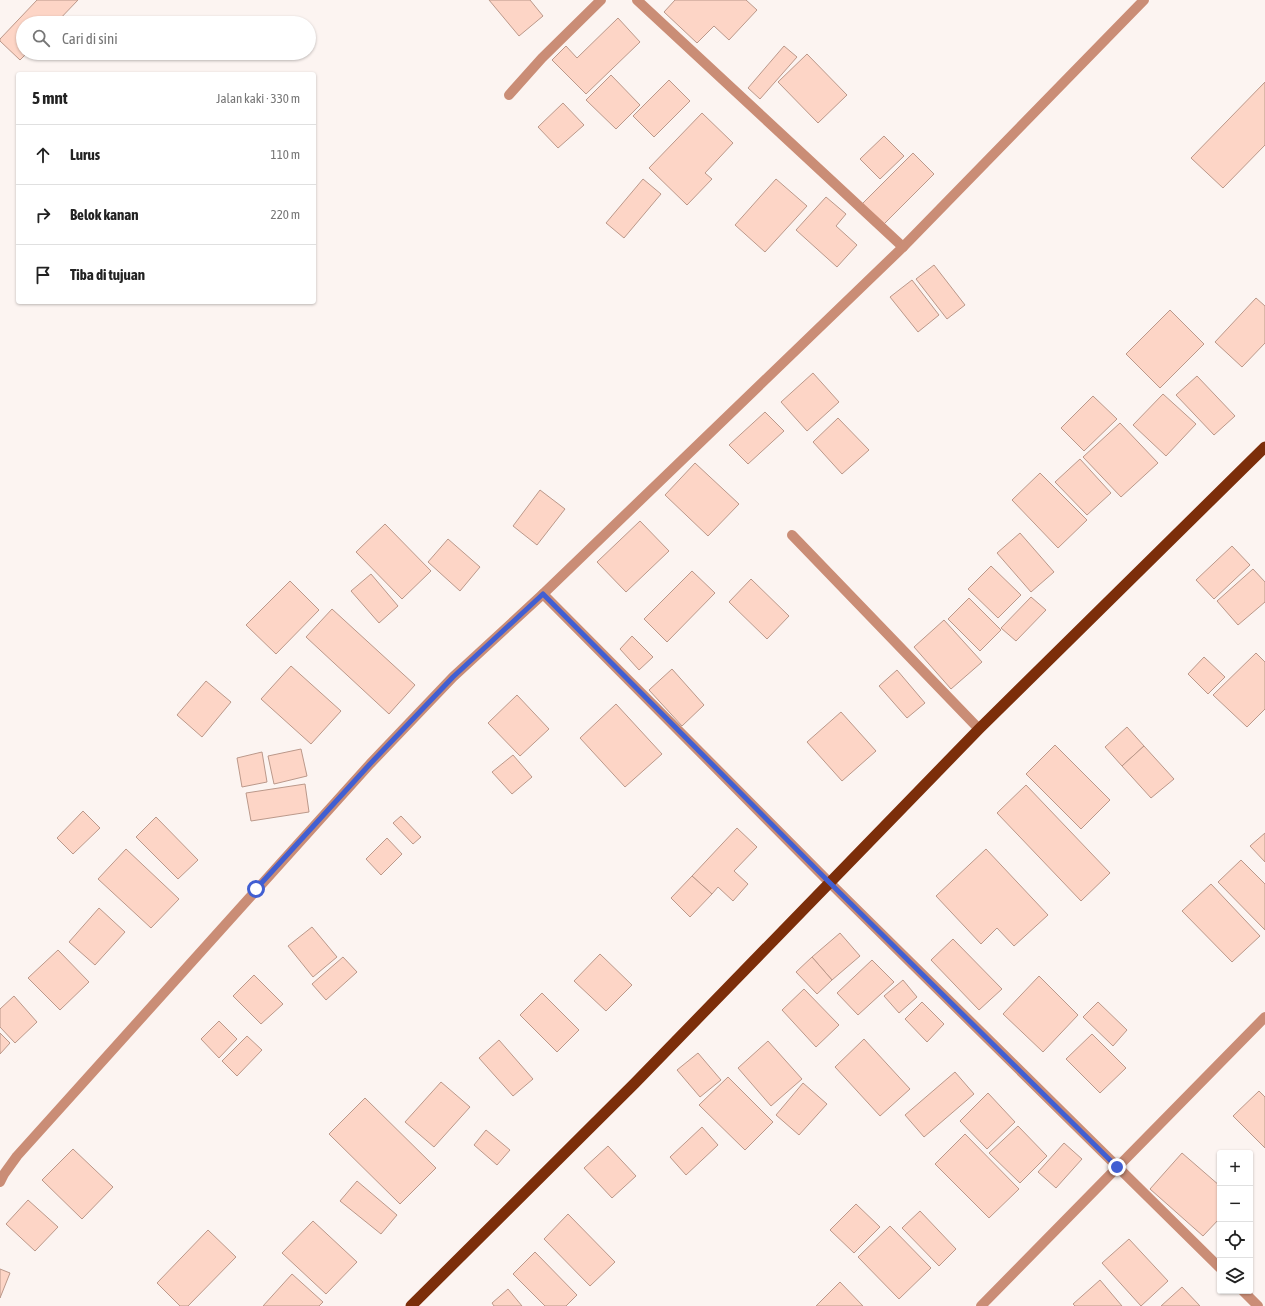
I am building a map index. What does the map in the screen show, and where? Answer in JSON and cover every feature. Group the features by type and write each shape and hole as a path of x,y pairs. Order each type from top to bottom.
{"highway":[{"path":"411,1306 635,1083 979,729 1265,447"}],"street":[{"path":"509,95 542,58 601,0"},
{"path":"637,0 903,247"},
{"path":"0,1182 17,1156 370,764 453,677 543,594 903,247 1144,0"},
{"path":"792,535 979,729"},
{"path":"543,594 829,882 1217,1265"},
{"path":"981,1306 1265,1017"},
{"path":"1246,1294 1258,1306"}],"building":[{"path":"37,0 78,0 63,16 22,16"},
{"path":"489,0 530,0 543,16 519,36"},
{"path":"675,0 746,0 757,10 729,40 714,26 697,43 664,12"},
{"path":"618,18 640,42 586,94 552,60 566,46 577,58"},
{"path":"16,22 16,56 0,41 0,39"},
{"path":"784,46 797,57 760,99 748,88"},
{"path":"807,54 847,95 818,123 778,82"},
{"path":"611,75 640,105 616,129 586,100"},
{"path":"669,80 690,101 654,137 633,116"},
{"path":"1265,82 1265,145 1223,188 1191,158"},
{"path":"563,103 584,125 558,148 538,127"},
{"path":"702,113 733,143 705,173 712,179 687,205 649,168"},
{"path":"884,136 904,156 880,179 860,159"},
{"path":"913,153 934,174 883,225 862,204"},
{"path":"643,179 661,194 624,238 606,223"},
{"path":"776,179 807,206 765,252 735,225"},
{"path":"826,197 846,214 836,226 857,245 837,267 796,230"},
{"path":"934,265 965,305 947,319 916,279"},
{"path":"912,280 939,315 918,332 890,297"},
{"path":"1256,298 1265,306 1265,343 1242,367 1215,342"},
{"path":"1170,310 1204,344 1160,388 1126,354"},
{"path":"813,373 839,402 807,431 781,402"},
{"path":"1197,376 1235,416 1214,435 1176,395"},
{"path":"1163,394 1196,424 1166,456 1133,425"},
{"path":"1093,396 1117,419 1084,451 1061,428"},
{"path":"765,412 784,431 748,464 729,445"},
{"path":"838,418 869,450 842,474 813,442"},
{"path":"1120,423 1158,463 1121,497 1083,457"},
{"path":"1080,459 1111,493 1087,515 1055,482"},
{"path":"695,463 739,504 708,536 665,495"},
{"path":"1040,473 1087,520 1058,548 1012,500"},
{"path":"540,490 565,509 537,545 513,526"},
{"path":"640,521 669,551 626,592 597,562"},
{"path":"385,524 431,571 402,599 356,552"},
{"path":"1020,533 1054,572 1031,592 997,553"},
{"path":"448,539 480,567 460,591 428,562"},
{"path":"1232,546 1250,565 1214,599 1196,580"},
{"path":"991,566 1021,595 998,618 968,589"},
{"path":"1253,569 1265,582 1265,602 1238,625 1217,601"},
{"path":"692,571 715,593 667,642 644,619"},
{"path":"371,574 398,606 379,623 351,591"},
{"path":"751,579 789,616 767,639 729,602"},
{"path":"290,581 319,610 276,654 246,625"},
{"path":"1031,597 1046,610 1016,641 1001,628"},
{"path":"969,598 1001,630 980,651 948,619"},
{"path":"332,609 415,685 389,714 306,637"},
{"path":"944,620 982,662 951,689 914,647"},
{"path":"632,636 653,657 639,670 620,649"},
{"path":"1256,653 1265,662 1265,709 1247,727 1213,695"},
{"path":"1204,657 1225,677 1208,694 1188,674"},
{"path":"291,666 341,711 311,744 261,699"},
{"path":"672,669 704,705 682,726 649,690"},
{"path":"897,670 925,703 907,718 879,686"},
{"path":"206,681 231,702 202,737 177,715"},
{"path":"517,695 549,729 520,756 488,723"},
{"path":"616,704 662,754 625,787 580,738"},
{"path":"841,712 876,751 842,781 807,742"},
{"path":"1127,727 1144,746 1122,766 1105,747"},
{"path":"1055,745 1110,800 1081,829 1026,774"},
{"path":"1144,746 1174,779 1151,798 1122,766"},
{"path":"301,749 307,776 274,784 268,756"},
{"path":"262,752 267,782 242,787 237,758"},
{"path":"513,755 532,777 512,794 492,772"},
{"path":"305,784 309,812 251,821 246,793"},
{"path":"1026,785 1110,873 1081,901 997,813"},
{"path":"83,811 100,828 73,854 57,838"},
{"path":"401,816 421,837 413,844 393,823"},
{"path":"156,817 198,860 178,879 136,837"},
{"path":"737,828 757,847 734,871 748,884 733,901 718,887 712,894 692,876"},
{"path":"1265,833 1265,862 1250,846"},
{"path":"387,838 402,854 381,875 366,859"},
{"path":"126,849 179,899 151,928 98,879"},
{"path":"986,849 1048,915 1014,946 997,928 981,944 936,896"},
{"path":"1241,860 1265,884 1265,930 1218,882"},
{"path":"692,876 712,894 690,917 671,898"},
{"path":"1211,884 1260,936 1232,962 1182,911"},
{"path":"99,908 125,932 95,965 69,942"},
{"path":"312,927 337,957 313,977 288,946"},
{"path":"840,933 860,956 832,980 812,957"},
{"path":"953,939 1002,989 979,1010 931,960"},
{"path":"58,950 89,982 60,1010 28,978"},
{"path":"600,954 632,985 606,1011 574,981"},
{"path":"343,957 357,972 326,1000 312,984"},
{"path":"812,957 832,980 817,994 796,972"},
{"path":"872,960 894,982 858,1015 837,993"},
{"path":"254,975 283,1004 261,1024 233,996"},
{"path":"1039,976 1078,1015 1043,1052 1003,1014"},
{"path":"903,980 917,997 899,1013 884,996"},
{"path":"804,989 839,1025 816,1047 782,1010"},
{"path":"542,993 579,1030 557,1052 520,1015"},
{"path":"14,996 37,1022 15,1043 0,1027 0,1009"},
{"path":"922,1002 944,1024 927,1042 905,1019"},
{"path":"1098,1002 1127,1030 1113,1046 1083,1017"},
{"path":"219,1021 237,1039 219,1058 201,1039"},
{"path":"0,1033 10,1043 0,1054"},
{"path":"1092,1034 1126,1068 1100,1093 1066,1059"},
{"path":"247,1036 262,1050 237,1076 222,1061"},
{"path":"864,1039 910,1089 880,1116 835,1067"},
{"path":"499,1040 533,1079 513,1096 479,1058"},
{"path":"768,1041 802,1079 771,1106 738,1068"},
{"path":"698,1053 721,1080 700,1097 677,1070"},
{"path":"955,1072 974,1094 924,1137 905,1115"},
{"path":"728,1077 773,1122 745,1150 699,1105"},
{"path":"441,1082 470,1107 434,1147 405,1122"},
{"path":"803,1083 827,1104 799,1135 776,1115"},
{"path":"1259,1091 1265,1097 1265,1148 1233,1116"},
{"path":"988,1093 1015,1122 987,1149 960,1121"},
{"path":"365,1098 436,1168 400,1204 329,1134"},
{"path":"1018,1126 1047,1156 1020,1183 989,1153"},
{"path":"702,1127 718,1145 686,1175 670,1157"},
{"path":"486,1130 510,1150 497,1165 474,1145"},
{"path":"965,1134 1019,1189 989,1218 935,1164"},
{"path":"1064,1143 1082,1159 1056,1188 1038,1172"},
{"path":"608,1146 636,1176 612,1198 584,1168"},
{"path":"73,1149 113,1187 82,1219 42,1180"},
{"path":"1182,1153 1217,1183 1217,1221 1203,1236 1150,1189"},
{"path":"357,1181 397,1215 381,1234 340,1201"},
{"path":"28,1200 58,1227 35,1251 6,1224"},
{"path":"856,1204 880,1227 854,1253 830,1230"},
{"path":"920,1211 956,1249 939,1266 902,1228"},
{"path":"568,1214 615,1262 590,1286 544,1239"},
{"path":"313,1221 357,1262 326,1294 282,1253"},
{"path":"890,1226 931,1268 899,1299 858,1257"},
{"path":"208,1230 236,1257 188,1306 180,1306 157,1283"},
{"path":"1129,1239 1168,1281 1141,1306 1102,1263"},
{"path":"535,1252 577,1295 566,1306 545,1306 513,1274"},
{"path":"0,1269 10,1273 0,1298"},
{"path":"292,1274 323,1302 319,1306 263,1306"},
{"path":"1100,1280 1122,1306 1075,1306 1073,1304"},
{"path":"840,1282 863,1306 816,1306"},
{"path":"1182,1287 1200,1306 1161,1306"},
{"path":"508,1289 522,1306 494,1306 492,1303"}],"route":[{"path":"256,889 370,764 453,677 543,594 829,882 1117,1167"}]}
